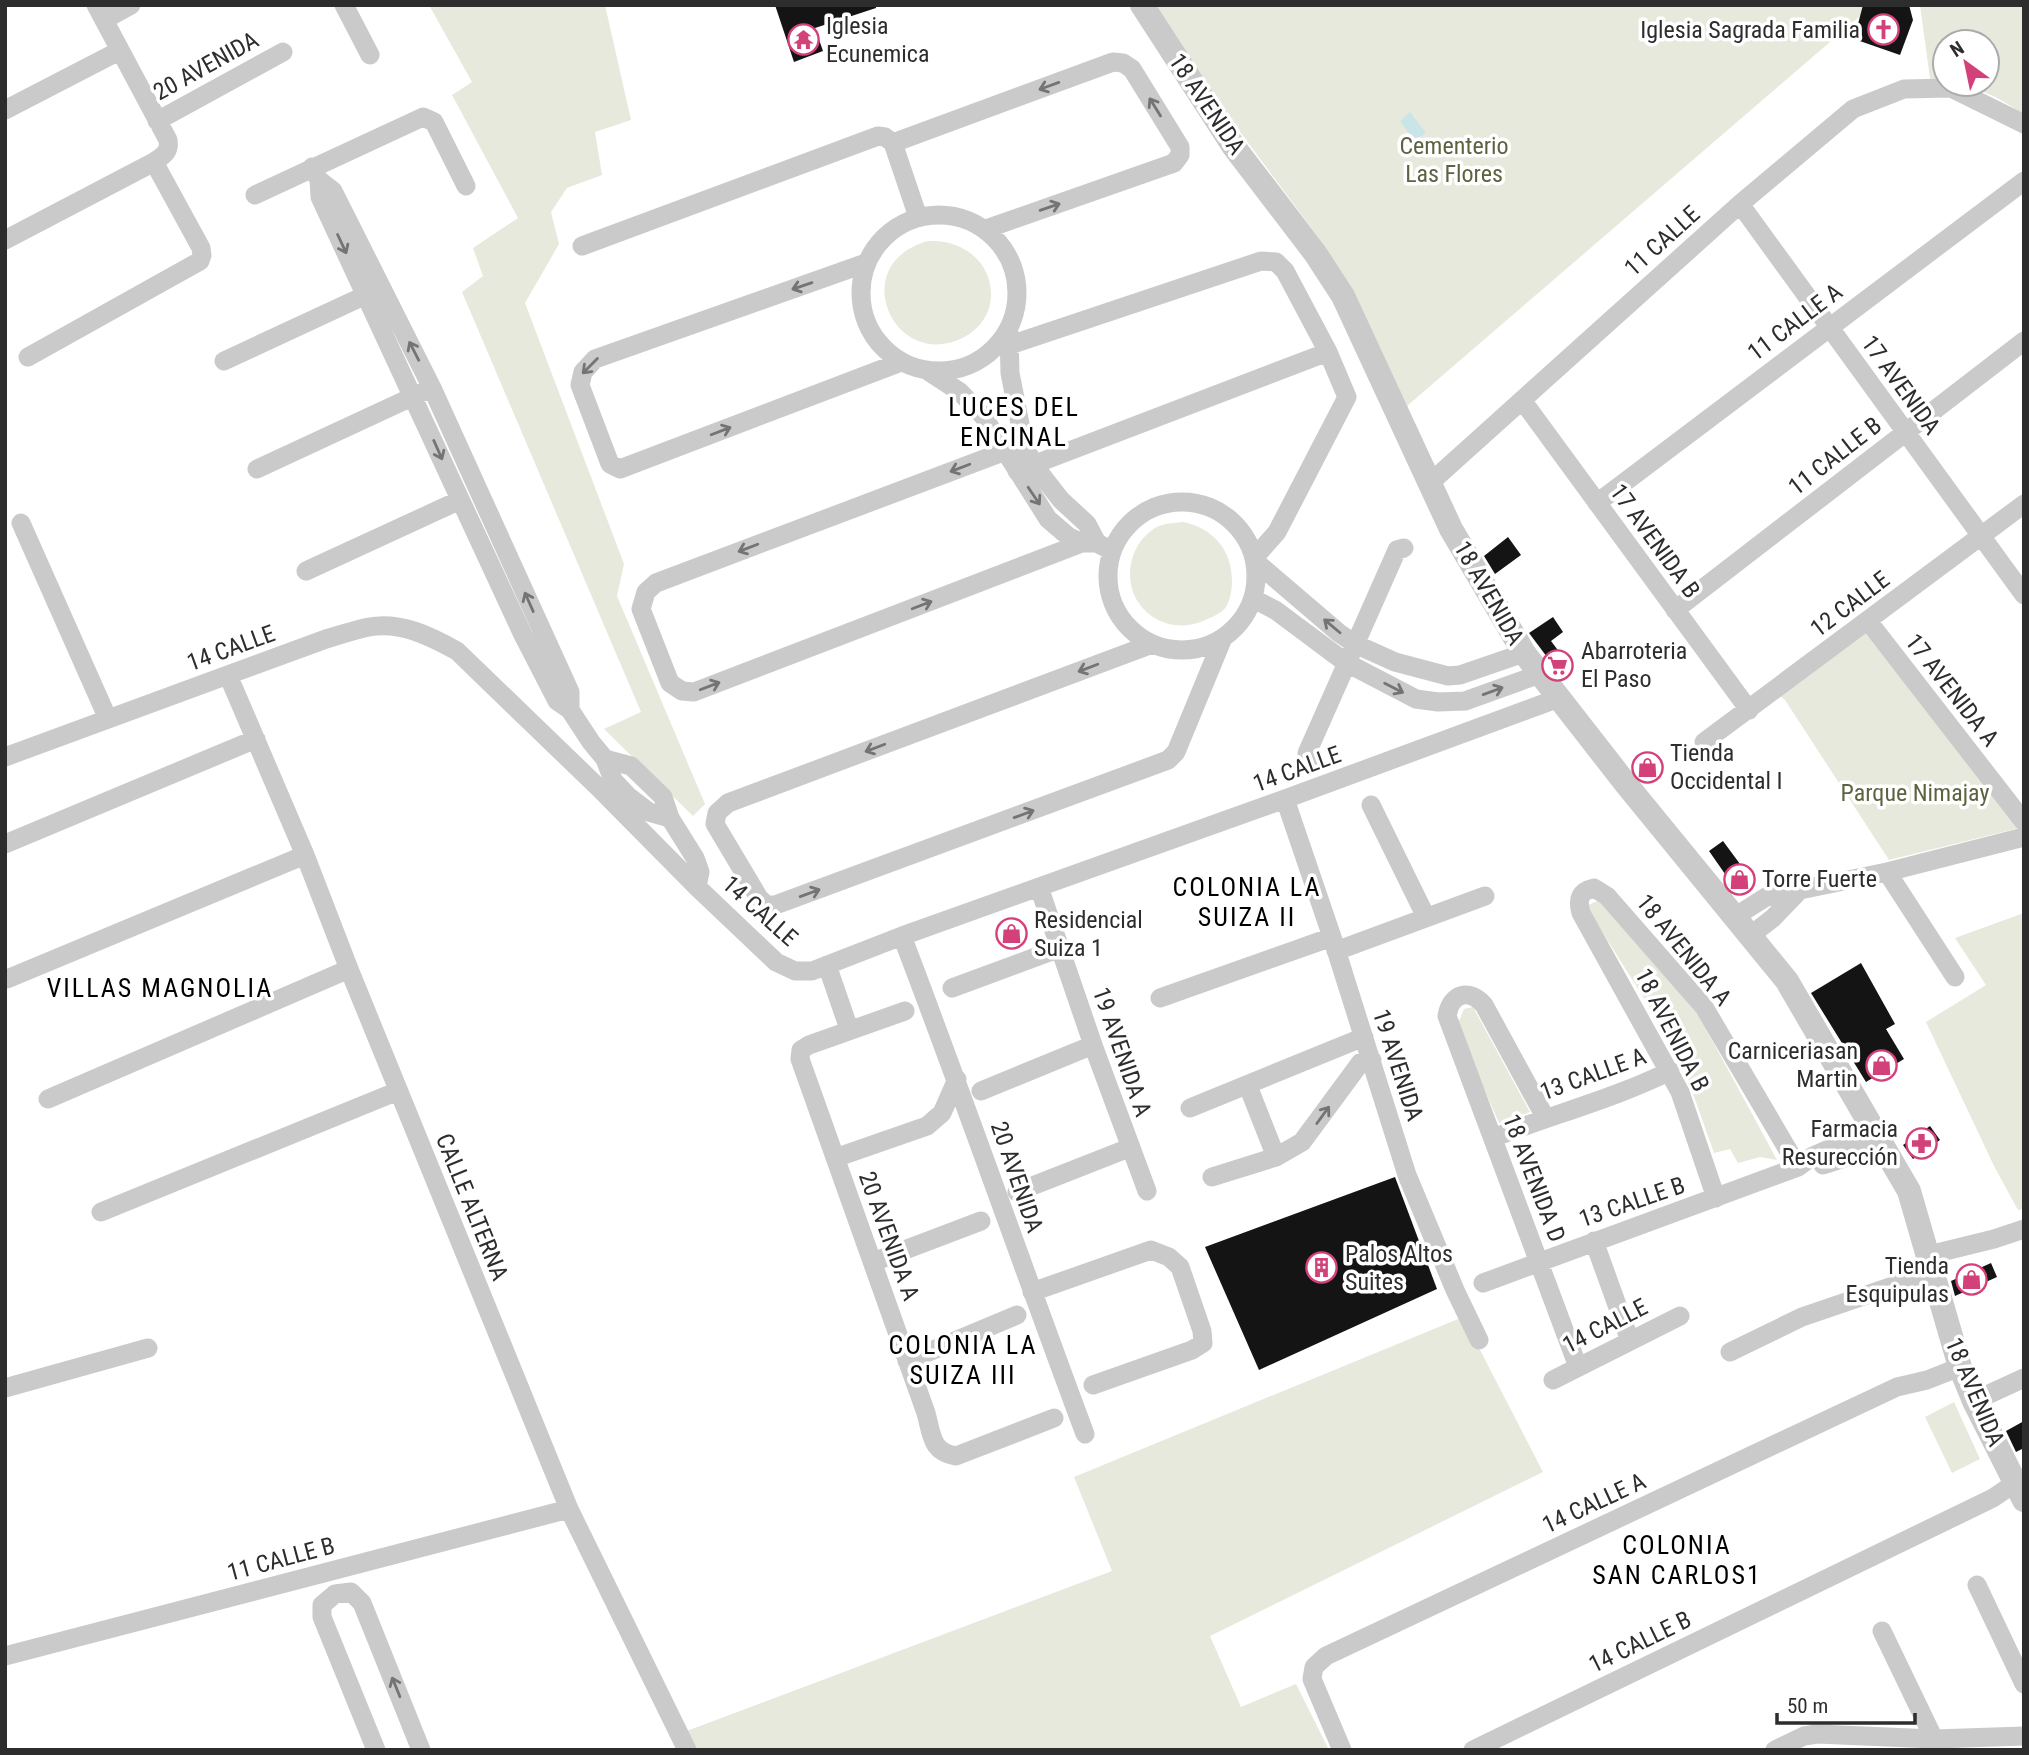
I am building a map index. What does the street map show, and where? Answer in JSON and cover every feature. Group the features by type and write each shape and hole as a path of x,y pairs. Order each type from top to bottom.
{"street":[{"path":"100,12 131,5"},
{"path":"344,5 370,55"},
{"name":"18 AVENIDA","path":"1142,5 1234,147 1315,253 1343,296 1458,540 1524,653 1626,784 1787,981 1909,1191 1957,1361 2019,1491"},
{"name":"20 AVENIDA","path":"100,12 157,121 283,52"},
{"path":"5,110 119,51"},
{"path":"893,143 1113,62 1123,63 1132,69 1180,146 1180,155 1174,163 986,229"},
{"name":"11 CALLE","path":"1431,482 1740,204 1853,108 1904,89 1951,88 2024,124"},
{"path":"255,194 315,174 423,117 434,122 466,186"},
{"path":"5,240 166,154 169,147 157,121"},
{"path":"582,246 878,136 886,137 893,143 918,217"},
{"path":"29,357 200,261 201,248 154,162"},
{"path":"315,174 320,197 366,295 423,392 460,500 532,631 570,692 570,710 605,760 631,766 663,797 670,818 695,858 700,872 697,887"},
{"path":"315,174 333,191 532,631"},
{"name":"11 CALLE A","path":"1597,503 2024,181"},
{"name":"17 AVENIDA","path":"1740,204 2024,594"},
{"path":"1024,444 1004,451 656,583 646,592 641,609 670,683 682,691 694,692 1097,546 1123,530 1141,513 1162,504 1186,501 1209,506 1230,517 1246,535 1256,560 1258,576 1254,599 1240,623 1223,638 1200,648 1176,650 1152,644 1129,628 1114,606 1108,588 1108,569 1097,546 1069,537 1048,519 1025,467 1024,444 1010,373 1010,337 1017,285 1012,264 1002,245 986,229 965,219 942,214 918,217 896,227 878,243 866,263 860,291 864,319 879,344 901,362 928,371 960,392 983,416 1004,451 1025,467"},
{"path":"928,371 952,370 975,362 1010,337 1261,261 1276,262 1285,271 1328,352 1347,397 1277,532 1256,560"},
{"path":"866,263 595,359 583,372 579,385 610,464 620,469 901,362"},
{"path":"224,361 366,295"},
{"name":"11 CALLE B","path":"1675,610 2024,341"},
{"path":"1025,467 1328,352"},
{"path":"257,469 423,392"},
{"name":"17 AVENIDA B","path":"1522,400 1749,710"},
{"path":"306,571 460,500"},
{"name":"12 CALLE","path":"1704,742 2024,503"},
{"path":"20,523 108,719"},
{"path":"1313,760 1307,753 1345,662 1397,550 1404,548"},
{"path":"1256,560 1355,644 1395,662 1437,675 1460,675 1524,653"},
{"path":"1254,599 1275,610 1345,662 1416,699 1438,702 1465,701 1539,674"},
{"name":"17 AVENIDA A","path":"1868,621 2024,822"},
{"name":"14 CALLE","path":"5,757 327,639 370,626 398,626 432,638 457,651 776,962 795,971 812,971 1559,698"},
{"path":"1152,644 728,803 717,813 715,824 758,898 768,906 791,900 1168,760 1176,752 1223,638"},
{"name":"CALLE ALTERNA","path":"228,675 305,855 398,1091 569,1509 687,1750"},
{"path":"1460,675 1465,701"},
{"path":"5,844 256,739"},
{"name":"19 AVENIDA","path":"1285,799 1372,1060 1407,1175 1479,1340"},
{"path":"1371,805 1426,917"},
{"path":"1743,925 1773,918 1800,890 1887,872 2024,837"},
{"path":"7,979 305,855"},
{"path":"1887,872 1955,977"},
{"name":"19 AVENIDA A","path":"1039,887 1129,1148 1147,1191"},
{"name":"18 AVENIDA A","path":"1586,890 1594,888 1608,896 1704,1007 1798,1167"},
{"name":"18 AVENIDA B","path":"1586,890 1580,896 1581,913 1680,1092 1716,1198"},
{"path":"1160,998 1426,917 1485,896"},
{"name":"20 AVENIDA","path":"902,936 957,1079 1085,1434"},
{"path":"952,988 1060,948"},
{"path":"827,965 849,1029 905,1010"},
{"path":"48,1099 349,969"},
{"name":"18 AVENIDA D","path":"1545,1117 1484,1005 1477,997 1467,994 1454,999 1448,1006 1447,1016 1578,1367"},
{"name":"20 AVENIDA A","path":"849,1029 809,1045 802,1050 800,1059 873,1262 934,1445 945,1454 956,1456 1054,1419"},
{"path":"1190,1108 1364,1037"},
{"path":"981,1091 1093,1045"},
{"path":"1212,1177 1276,1157 1302,1142 1361,1062 1372,1060"},
{"name":"13 CALLE A","path":"1493,1138 1670,1071"},
{"path":"835,1158 927,1126 942,1113 957,1079"},
{"path":"1248,1086 1276,1157"},
{"path":"101,1212 398,1091"},
{"name":"13 CALLE B","path":"1483,1283 1798,1167 1818,1167 1851,1156 1877,1135"},
{"path":"1017,1192 1129,1148"},
{"path":"873,1262 981,1221"},
{"path":"1730,1352 1802,1317 2024,1229"},
{"path":"1594,1241 1630,1341"},
{"path":"1032,1292 1151,1250 1169,1257 1180,1267 1202,1331 1203,1343 1192,1350 1093,1385"},
{"path":"907,1361 1017,1315"},
{"name":"14 CALLE","path":"1553,1380 1680,1315"},
{"path":"5,1388 148,1348"},
{"name":"14 CALLE A","path":"1342,1750 1312,1679 1314,1667 1326,1656 1897,1388 1927,1380 1957,1361"},
{"path":"1974,1401 2024,1378"},
{"name":"14 CALLE B","path":"1473,1750 1993,1498 2019,1491"},
{"name":"11 CALLE B","path":"5,1656 569,1509"},
{"path":"1977,1585 2024,1684"},
{"path":"376,1750 322,1617 322,1605 335,1594 351,1592 362,1603 421,1750"},
{"path":"1882,1631 1934,1739"},
{"path":"1775,1750 1808,1743 1817,1734 1934,1739 2024,1736"}],"green space":[{"path":"429,5 605,5 631,120 595,132 602,175 567,188 551,212 559,244 525,303 624,564 617,596 705,804 693,816 604,729 641,712 462,292 483,276 473,248 518,218 452,95 472,82"},
{"name":"Cementerio Las Flores","path":"1156,5 1873,5 1407,406 1324,245 1212,94"},
{"path":"1920,5 2024,5 2024,115 1997,98 2001,98 2001,28 1931,28 1931,86"},
{"path":"928,241 952,244 970,253 983,267 990,283 991,301 985,318 972,332 952,342 930,344 911,337 896,324 887,307 885,288 890,269 904,252"},
{"path":"1183,522 1203,529 1219,542 1229,560 1232,584 1229,602 1221,612 1194,624 1167,624 1151,616 1138,602 1133,592 1130,571 1135,551 1148,533 1163,525"},
{"name":"Parque Nimajay","path":"1865,633 2019,828 1889,860 1780,696"},
{"path":"1602,899 1699,1016 1777,1160 1760,1157 1738,1163 1730,1149 1714,1153 1679,1054 1586,906"},
{"path":"2024,913 2024,1209 2018,1210 1994,1166 1926,1022 1986,985 1955,938"},
{"path":"1473,1007 1530,1112 1499,1123 1457,1026 1464,1009"},
{"path":"1463,1317 1543,1472 1210,1636 1241,1707 1296,1684 1329,1750 693,1750 684,1732 1112,1571 1074,1477"},
{"path":"1954,1402 1980,1459 1952,1473 1925,1417"}],"water":[{"path":"1410,112 1426,133 1414,141 1400,121"}],"building":[{"name":"Iglesia Ecunemica","path":"775,5 876,5 876,8 815,28 823,51 794,62"},
{"name":"Iglesia Sagrada Familia","path":"1863,5 1909,5 1913,20 1900,55 1854,39"},
{"path":"1508,537 1521,555 1495,574 1484,556"},
{"path":"1553,617 1563,632 1551,641 1572,669 1562,677 1529,633"},
{"name":"Tienda Occidental I","path":"1650,754 1660,767 1644,779 1634,766"},
{"path":"1723,841 1754,883 1739,894 1709,851"},
{"path":"1861,963 1895,1024 1886,1029 1904,1059 1866,1082 1811,993"},
{"name":"Farmacia Resurección","path":"1930,1126 1940,1140 1913,1159 1903,1145"},
{"name":"Palos Altos Suites","path":"1395,1177 1437,1289 1259,1370 1205,1247"},
{"name":"Tienda Esquipulas","path":"1991,1263 1997,1277 1955,1296 1951,1281"},
{"path":"2024,1421 2024,1448 2016,1452 2006,1431"}],"place":[{"name":"Iglesia Sagrada Familia","path":"1883,30"},
{"name":"Iglesia Ecunemica","path":"803,40"},
{"name":"Abarroteria El Paso","path":"1558,665"},
{"name":"Tienda Occidental I","path":"1647,767"},
{"name":"Torre Fuerte","path":"1739,879"},
{"name":"Residencial Suiza 1","path":"1011,934"},
{"name":"Carniceriasan Martin","path":"1881,1065"},
{"name":"Farmacia Resurección","path":"1921,1143"},
{"name":"Palos Altos Suites","path":"1322,1268"},
{"name":"Tienda Esquipulas","path":"1972,1280"}],"district":[{"name":"LUCES DEL ENCINAL","path":"1014,422"},
{"name":"COLONIA LA SUIZA II","path":"1247,902"},
{"name":"VILLAS MAGNOLIA","path":"160,988"},
{"name":"COLONIA LA SUIZA III","path":"963,1360"},
{"name":"COLONIA SAN CARLOS1","path":"1677,1560"}]}
